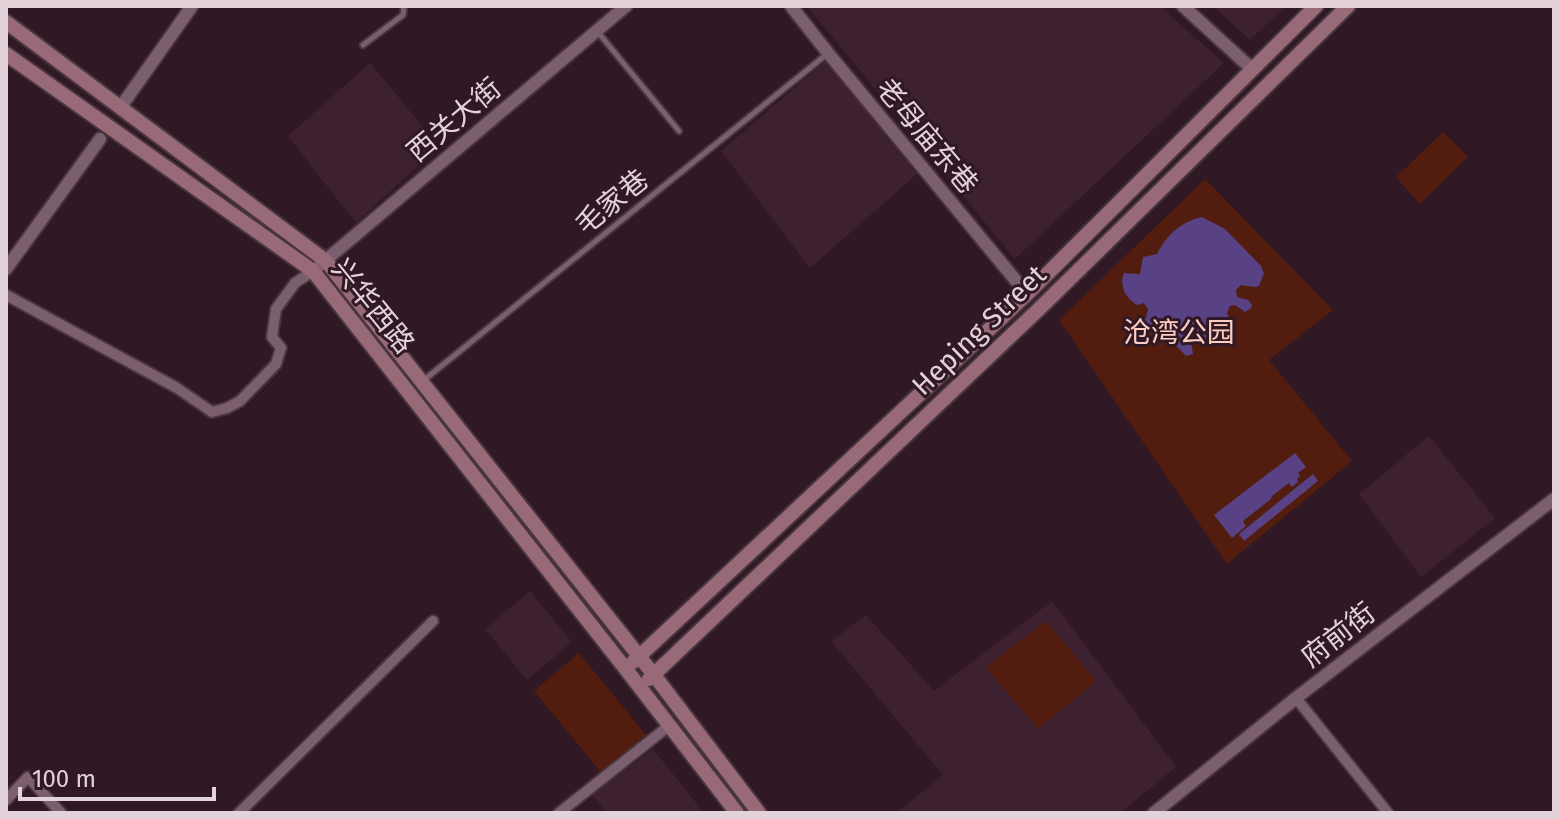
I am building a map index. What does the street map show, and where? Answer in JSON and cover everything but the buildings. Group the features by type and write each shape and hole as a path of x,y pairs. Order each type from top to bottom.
{"main road":[{"name":"Heping Street","path":"625,668 1027,294 1316,6"},
{"name":"Heping Street","path":"640,687 1038,310 1348,6"},
{"path":"6,22 326,261 654,675 759,813"},
{"name":"兴华西路","path":"6,54 313,271 737,813"}],"street":[{"path":"125,101 192,6"},
{"name":"西关大街","path":"313,271 626,6"},
{"name":"老母庙东巷","path":"791,6 1027,294"},
{"path":"1183,6 1252,69"},
{"path":"6,269 100,139"},
{"path":"6,295 177,388 212,412 240,401 276,364 281,348 272,337 276,309 295,283 313,271"},
{"name":"府前街","path":"1154,813 1296,698 1554,499"},
{"path":"239,813 433,621"},
{"path":"1296,698 1388,813"},
{"path":"559,813 670,725"},
{"path":"6,800 28,777 61,813"}],"lane":[{"path":"363,45 403,15 404,6"},
{"path":"597,30 679,131"},
{"name":"毛家巷","path":"422,382 828,53"}],"shaded area":[{"path":"807,6 1160,6 1224,63 1015,259"},
{"path":"1213,6 1286,6 1250,40"},
{"path":"826,61 917,174 810,268 721,151"},
{"path":"370,63 439,146 356,223 288,136"},
{"path":"1202,217 1225,229 1264,273 1259,286 1241,285 1236,290 1237,297 1248,300 1251,308 1245,312 1235,305 1230,306 1227,313 1231,322 1225,327 1213,325 1209,328 1209,341 1201,345 1194,338 1191,342 1193,354 1186,356 1158,328 1147,331 1142,327 1140,319 1146,318 1148,309 1144,303 1137,305 1129,298 1124,291 1123,278 1124,273 1140,274 1143,257 1157,254 1175,230"},
{"path":"1429,436 1495,518 1421,577 1359,494"},
{"path":"1295,453 1306,467 1298,473 1298,482 1292,487 1289,483 1272,496 1243,521 1246,526 1232,538 1214,515"},
{"path":"1313,474 1318,481 1244,541 1239,534"},
{"path":"530,591 572,642 527,680 485,629"},
{"path":"1052,601 1176,767 1120,813 896,813 943,775 831,641 866,615 934,691"},
{"path":"653,749 704,813 607,813 592,795"}],"green space":[{"path":"1443,132 1468,157 1420,204 1396,177"},
{"name":"沧湾公园","path":"1205,179 1333,310 1269,360 1352,461 1227,564 1059,320"},
{"path":"1046,621 1096,681 1038,729 986,667"},
{"path":"579,653 646,735 601,772 534,691"}]}
